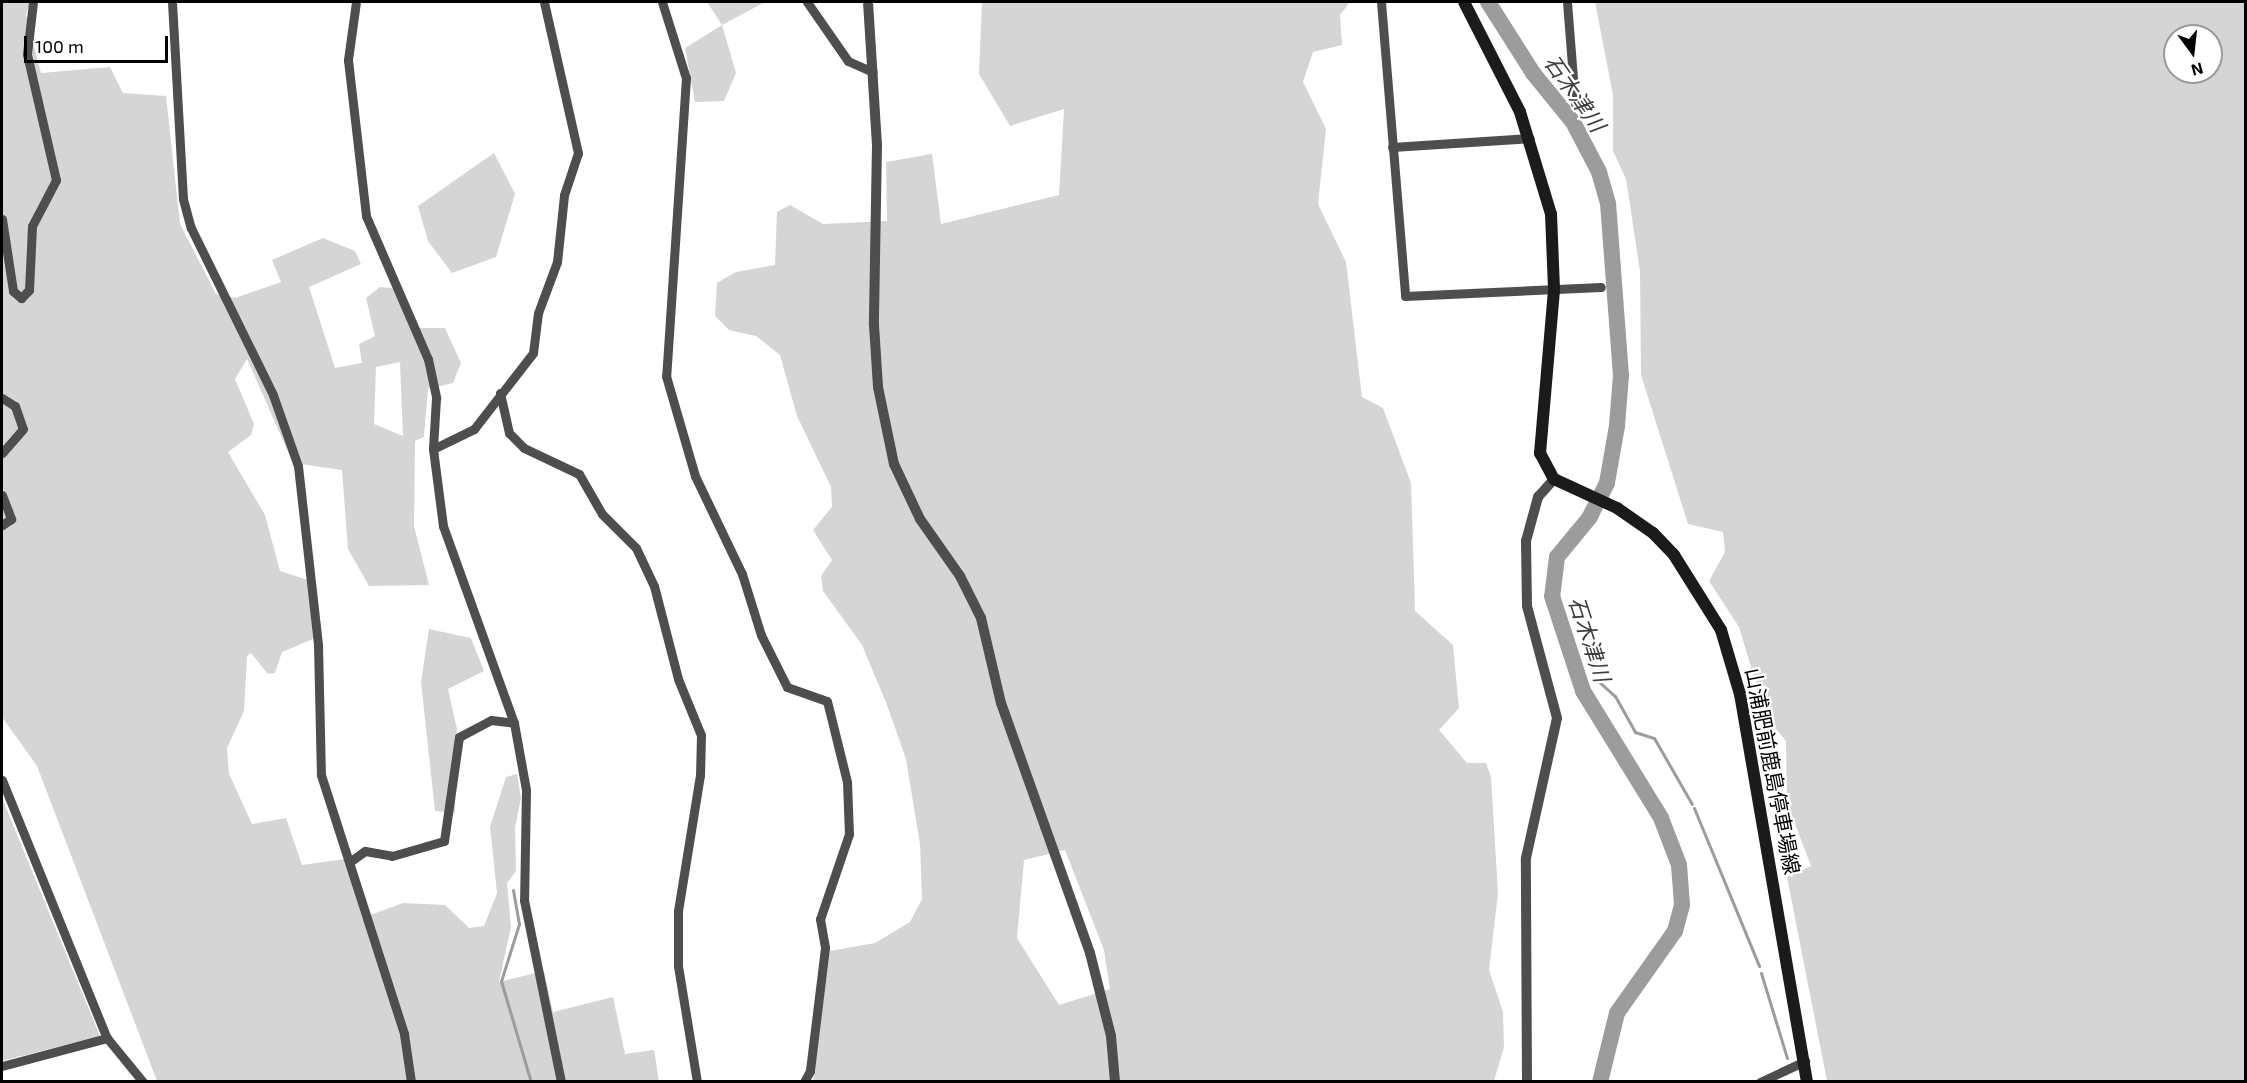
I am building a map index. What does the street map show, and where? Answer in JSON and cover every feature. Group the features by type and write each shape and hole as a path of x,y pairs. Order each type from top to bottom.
{"main road":[{"path":"1464,2 1530,138 1551,214 1554,290 1540,453 1554,479"},
{"name":"山浦肥前鹿島停車場線","path":"1554,479 1583,495 1617,508 1674,555 1706,601 1730,656 1807,1082"}],"street":[{"path":"2,219 13,291 21,298 29,290 32,226 56,180 27,54 33,2"},
{"path":"172,2 183,199 191,228 273,395 298,466 318,645 321,775 351,861 404,1034 411,1082"},
{"path":"356,2 348,60 366,216 428,359 436,398 433,449 452,555 514,723 526,790 524,900 561,1082"},
{"path":"433,449 474,429 533,353 538,313 557,262 564,195 578,159 544,2"},
{"path":"662,2 686,78 666,376 695,476 742,574 761,635 787,687 827,701 846,782 849,834 820,919 825,948 810,1071 804,1082"},
{"path":"807,2 848,61 873,72"},
{"path":"868,2 873,72 874,325 878,387 894,464 920,519 960,576 981,618 1000,703 1090,953 1111,1036 1115,1082"},
{"path":"1381,2 1405,296 1601,287"},
{"path":"1568,2 1575,104"},
{"path":"1392,147 1530,138"},
{"path":"500,393 509,432 524,448 579,474 602,514 636,548 654,586 678,679 700,735 700,775 678,911 678,966 697,1082"},
{"path":"2,398 15,406 23,429 2,453"},
{"path":"1527,1082 1526,858 1557,718 1527,606 1526,541 1538,497 1554,479"},
{"path":"2,495 10,519 2,525"},
{"path":"351,861 365,851 392,856 444,841 459,737 491,720 514,723"},
{"path":"2,780 107,1038 143,1082"},
{"path":"2,1066 107,1038"},
{"path":"1760,1082 1805,1061"}],"shaded area":[{"path":"2,2 30,2 26,15 41,73 110,67 123,93 166,96 180,224 216,294 235,298 281,282 272,260 323,238 355,251 361,264 309,287 335,368 362,363 359,344 375,336 366,298 380,287 400,289 417,328 445,328 461,363 453,383 428,389 424,437 415,441 414,526 429,585 369,586 348,549 342,470 293,463 247,359 235,379 254,424 251,435 228,452 265,515 280,571 308,580 313,639 282,652 275,673 268,674 251,653 247,656 244,711 227,748 229,774 252,824 286,818 302,865 345,859 362,918 403,903 445,905 469,928 484,926 497,893 490,827 506,777 517,774 521,798 515,828 516,871 507,883 511,927 499,982 544,971 553,1012 613,997 625,1054 654,1050 659,1081 157,1081 37,766 2,717","holes":["400,362 403,436 374,424 376,367"]},
{"path":"707,2 765,2 722,25"},
{"path":"982,2 1350,2 1340,15 1342,45 1313,52 1303,82 1326,129 1318,204 1346,262 1362,397 1383,408 1411,483 1415,611 1453,645 1459,708 1439,730 1467,763 1486,763 1491,777 1498,893 1489,970 1503,1012 1504,1047 1494,1081 813,1081 830,951 875,943 910,922 922,899 920,844 906,759 887,705 862,645 823,591 821,576 832,560 813,530 832,507 831,487 797,416 780,355 756,336 729,330 715,316 717,283 736,272 775,265 777,212 790,205 823,224 887,221 886,162 932,154 941,224 1059,195 1064,109 1010,126 979,74","holes":["1065,850 1104,950 1110,989 1059,1005 1017,938 1024,860"]},
{"path":"1595,2 2245,2 2245,1081 1827,1081 1787,877 1811,866 1787,803 1786,741 1766,717 1739,627 1709,581 1725,552 1723,532 1688,524 1641,375 1640,271 1626,179 1613,151 1613,95"},
{"path":"722,25 736,73 724,101 695,102 685,48"},
{"path":"494,153 515,194 496,257 452,273 428,241 418,206"},
{"path":"429,629 471,638 484,671 448,689 457,729 455,813 435,811 421,682"},
{"path":"2,798 100,1036 2,1061"}],"waterway":[{"name":"石木津川","path":"1488,2 1533,73 1573,122 1599,172 1608,203 1621,375 1617,426 1607,483 1590,517 1557,557 1552,596 1583,691 1661,818 1679,865 1682,905 1675,931 1617,1013 1600,1082"},
{"path":"1597,680 1615,696 1635,732 1654,738 1692,804"},
{"path":"1694,808 1759,966"},
{"path":"513,890 519,924 501,981 531,1082"},
{"path":"1761,973 1787,1058"}]}
